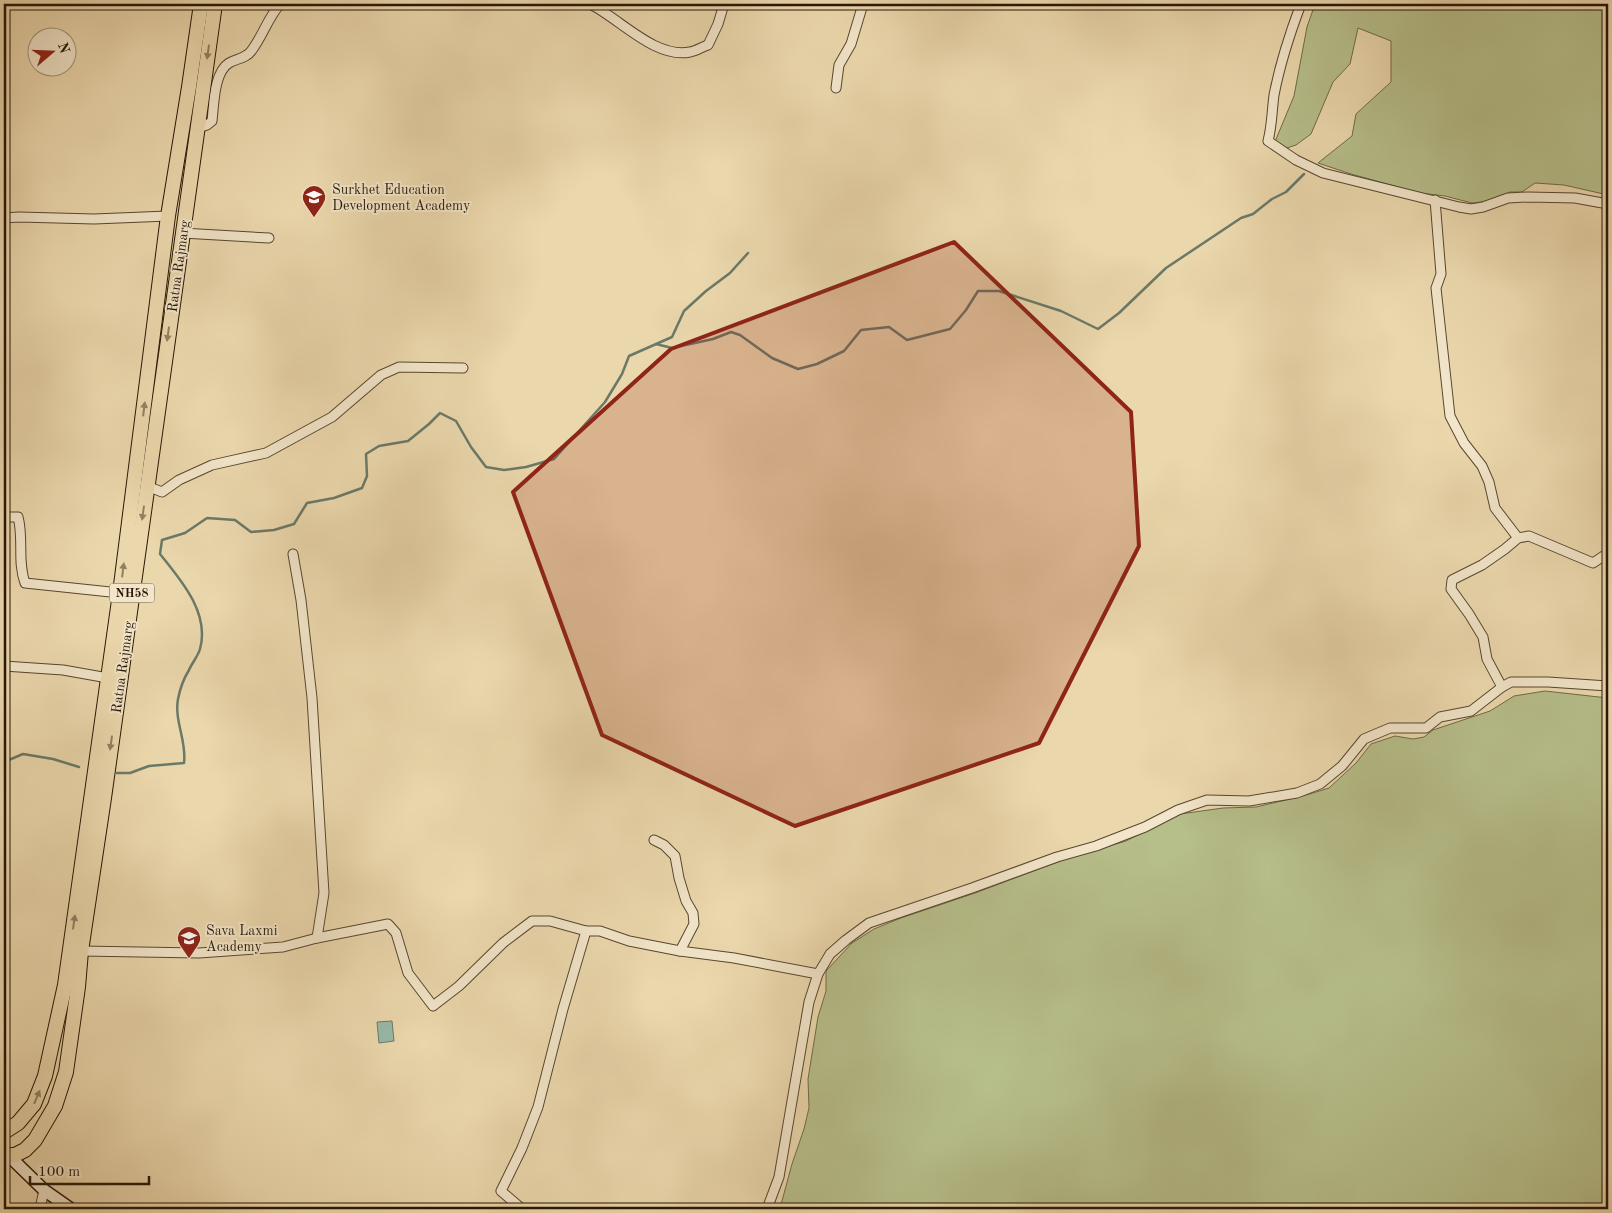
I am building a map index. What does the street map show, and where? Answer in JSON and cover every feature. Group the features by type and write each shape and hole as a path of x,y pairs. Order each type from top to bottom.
{"main road":[{"name":"Ratna Rajmarg","path":"6,1155 25,1150 35,1140 55,1106 66,1072 72,986 108,678 168,216 190,87 201,4"},
{"name":"Ratna Rajmarg","path":"4,1132 18,1123 34,1104 45,1076 81,951 214,4"}],"street":[{"path":"198,128 212,121 219,75 224,66 232,61 246,57 251,52 272,14 280,4"},
{"path":"590,4 603,10 638,36 668,52 689,52 708,45 718,24 724,4"},
{"path":"836,88 839,65 851,44 863,4"},
{"path":"1301,4 1283,58 1274,95 1271,131 1268,141 1296,160 1323,173 1350,181 1471,209 1483,207 1508,198 1528,197 1575,198 1608,204"},
{"path":"1435,200 1440,274 1436,288 1450,416 1464,443 1482,466 1489,482 1495,508 1518,538"},
{"path":"4,218 94,220 168,216"},
{"path":"182,233 270,238"},
{"path":"147,486 162,492 179,480 212,465 266,454 332,417 381,375 399,367 463,368"},
{"path":"4,517 18,517 20,524 20,570 24,583 120,593"},
{"path":"1502,687 1487,659 1483,637 1451,589 1452,580 1482,565 1505,550 1518,538 1529,536 1593,563 1608,553"},
{"path":"293,554 301,600 312,698 324,893 317,938"},
{"path":"4,666 63,670 108,678"},
{"path":"767,1209 779,1177 809,1002 818,974 830,954 869,923 1056,857 1096,846 1145,827 1178,810 1206,800 1249,801 1297,792 1320,784 1342,766 1364,739 1390,728 1426,728 1440,717 1471,711 1511,682 1548,682 1608,686"},
{"path":"654,840 675,856 686,901 693,913 694,924 680,951"},
{"path":"81,951 199,954 283,947 317,938 388,924 396,933 408,973 433,1006 459,986 503,944 532,921 550,921 586,931 600,931 630,941 680,951 734,958 818,974"},
{"path":"522,1209 501,1191 522,1148 538,1107 563,1009 586,931"},
{"path":"6,1155 44,1190 71,1209"},
{"path":"40,1209 44,1190"}],"highlighted area":[{"path":"954,242 1131,412 1139,546 1039,743 795,826 602,735 513,492 671,349"}],"green space":[{"path":"1315,4 1608,4 1608,195 1564,185 1535,183 1522,192 1510,192 1491,201 1472,203 1445,196 1420,193 1318,163 1352,136 1356,114 1391,82 1391,41 1358,28 1350,64 1333,82 1311,134 1296,145 1287,148 1274,144 1294,96 1307,27"},
{"path":"1545,691 1608,698 1608,1209 777,1209 782,1201 809,1108 808,1079 818,1017 826,991 826,971 852,943 874,929 901,918 1066,859 1126,841 1180,814 1223,808 1256,807 1329,788 1356,763 1371,744 1395,736 1413,739 1424,737 1433,730 1490,711 1514,696"}],"shaded area":[{"path":"392,1021 394,1041 379,1043 377,1022"}],"waterway":[{"path":"656,344 672,348 713,339 731,332 740,335 772,358 798,369 817,364 844,351 861,330 889,327 907,340 950,329 966,310 978,291 999,291 1061,311 1098,329 1119,313 1166,268 1241,218 1253,214 1272,199 1286,192 1304,174"},
{"path":"117,773 130,773 149,766 184,763 184,747 177,707 184,680 200,649 201,623 192,598 185,586 160,554 162,540 185,533 207,518 235,520 251,532 274,530 294,524 307,503 334,498 362,488 367,476 366,454 379,446 408,441 440,413 456,421 471,447 486,467 504,470 526,467 554,459 605,402 622,374 629,356 672,337 684,311 730,273 748,253"},
{"path":"4,762 23,754 53,759 79,767"}],"place":[{"name":"Surkhet Education Development Academy","path":"314,218"},
{"name":"Sava Laxmi Academy","path":"189,959"}]}
